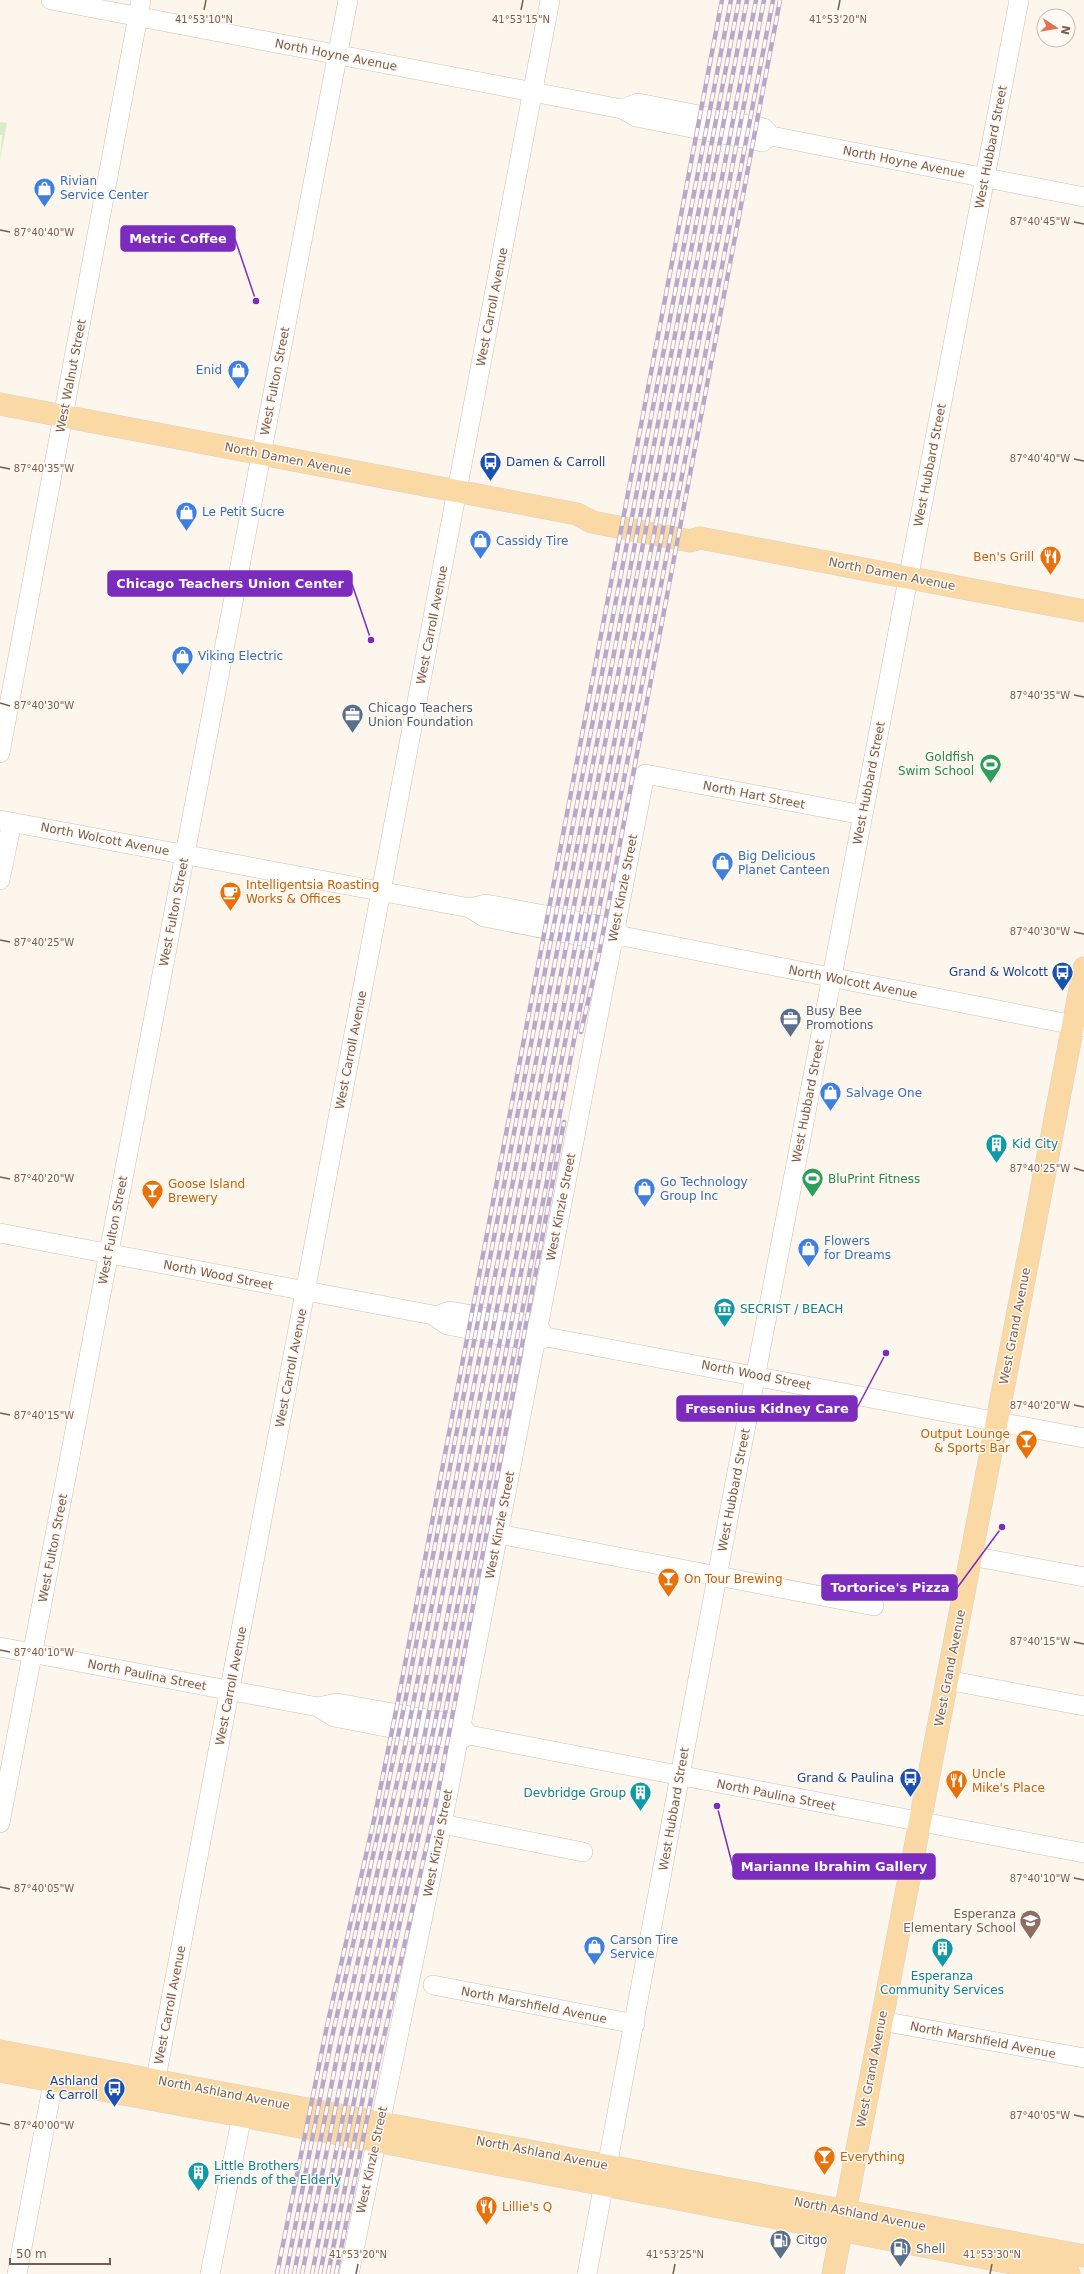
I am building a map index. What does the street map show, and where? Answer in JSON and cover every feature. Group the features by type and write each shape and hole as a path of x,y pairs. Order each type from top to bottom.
{"main road":[{"name":"North Damen Avenue","path":"0,404 577,514 592,522 690,541 700,538 1084,611"},
{"name":"West Grand Avenue","path":"833,2274 997,1421 1079,1026 1084,968"},
{"name":"North Ashland Avenue","path":"0,2051 56,2072"},
{"name":"North Ashland Avenue","path":"0,2071 56,2072 378,2132 843,2221 1069,2274"},
{"name":"North Ashland Avenue","path":"843,2221 1084,2256"}],"street":[{"name":"North Hoyne Avenue","path":"51,0 140,8 338,55 622,109 638,103 764,128 771,136 1084,197"},
{"name":"West Fulton Street","path":"0,1823 348,0"},
{"name":"West Carroll Avenue","path":"154,2090 550,0"},
{"name":"West Hubbard Street","path":"587,2274 607,2176 717,1577 1019,0"},
{"name":"West Walnut Street","path":"0,753 140,8"},
{"name":"North Hart Street","path":"645,774 863,815"},
{"name":"West Kinzie Street","path":"349,2274 442,1824 463,1734 498,1534 540,1335 617,935 645,774"},
{"name":"North Wolcott Avenue","path":"6,821 470,908 484,917 617,935 1079,1026"},
{"path":"0,880 6,821"},
{"name":"North Wood Street","path":"0,1233 436,1316 450,1312 540,1335 1084,1438"},
{"path":"498,1534 874,1606"},
{"path":"971,1556 1084,1577"},
{"name":"North Paulina Street","path":"0,1647 318,1707 337,1703 463,1734 1084,1853"},
{"path":"947,1680 1084,1706"},
{"path":"442,1824 583,1852"},
{"name":"North Marshfield Avenue","path":"433,1985 635,2024"},
{"name":"North Marshfield Avenue","path":"882,2021 1084,2058"},
{"path":"17,2274 56,2072"},
{"path":"210,2274 243,2107"}],"green space":[{"path":"0,122 7,123 0,161 2,135 0,135"}],"railway":[{"path":"277,2274 327,2026 374,1820 398,1701 722,0"},
{"path":"286,2274 331,2042 381,1820 405,1702 731,0"},
{"path":"294,2274 338,2052 405,1746 739,0"},
{"path":"302,2274 349,2041 413,1748 747,0"},
{"path":"312,2274 357,2046 422,1749 756,0"},
{"path":"320,2274 364,2051 438,1708 764,0"},
{"path":"328,2274 372,2052 446,1709 773,0"},
{"path":"581,1032 599,954 780,0"},
{"path":"336,2274 379,2059 435,1808 564,1122"}],"place":[{"name":"Rivian Service Center","path":"45,208"},
{"name":"Metric Coffee","path":"256,301"},
{"name":"Enid","path":"238,390"},
{"name":"Damen & Carroll","path":"490,482"},
{"name":"Le Petit Sucre","path":"187,532"},
{"name":"Cassidy Tire","path":"480,560"},
{"name":"Ben's Grill","path":"1050,576"},
{"name":"Chicago Teachers Union Center","path":"371,640"},
{"name":"Viking Electric","path":"183,676"},
{"name":"Chicago Teachers Union Foundation","path":"353,734"},
{"name":"Goldfish Swim School","path":"990,784"},
{"name":"Big Delicious Planet Canteen","path":"722,882"},
{"name":"Intelligentsia Roasting Works & Offices","path":"231,912"},
{"name":"Grand & Wolcott","path":"1063,992"},
{"name":"Busy Bee Promotions","path":"791,1038"},
{"name":"Salvage One","path":"831,1112"},
{"name":"Kid City","path":"996,1164"},
{"name":"BluPrint Fitness","path":"813,1198"},
{"name":"Go Technology Group Inc","path":"644,1208"},
{"name":"Goose Island Brewery","path":"153,1210"},
{"name":"Flowers for Dreams","path":"808,1268"},
{"name":"SECRIST / BEACH","path":"724,1328"},
{"name":"Fresenius Kidney Care","path":"886,1353"},
{"name":"Output Lounge & Sports Bar","path":"1026,1460"},
{"name":"Tortorice's Pizza","path":"1002,1527"},
{"name":"On Tour Brewing","path":"668,1598"},
{"name":"Grand & Paulina","path":"910,1798"},
{"name":"Uncle Mike's Place","path":"956,1800"},
{"name":"Marianne Ibrahim Gallery","path":"717,1806"},
{"name":"Devbridge Group","path":"641,1812"},
{"name":"Esperanza Elementary School","path":"1031,1940"},
{"name":"Carson Tire Service","path":"595,1966"},
{"name":"Esperanza Community Services","path":"942,1968"},
{"name":"Ashland & Carroll","path":"114,2108"},
{"name":"Everything","path":"824,2176"},
{"name":"Little Brothers Friends of the Elderly","path":"198,2192"},
{"name":"Lillie's Q","path":"487,2226"},
{"name":"Citgo","path":"780,2260"},
{"name":"Shell","path":"900,2268"}]}
